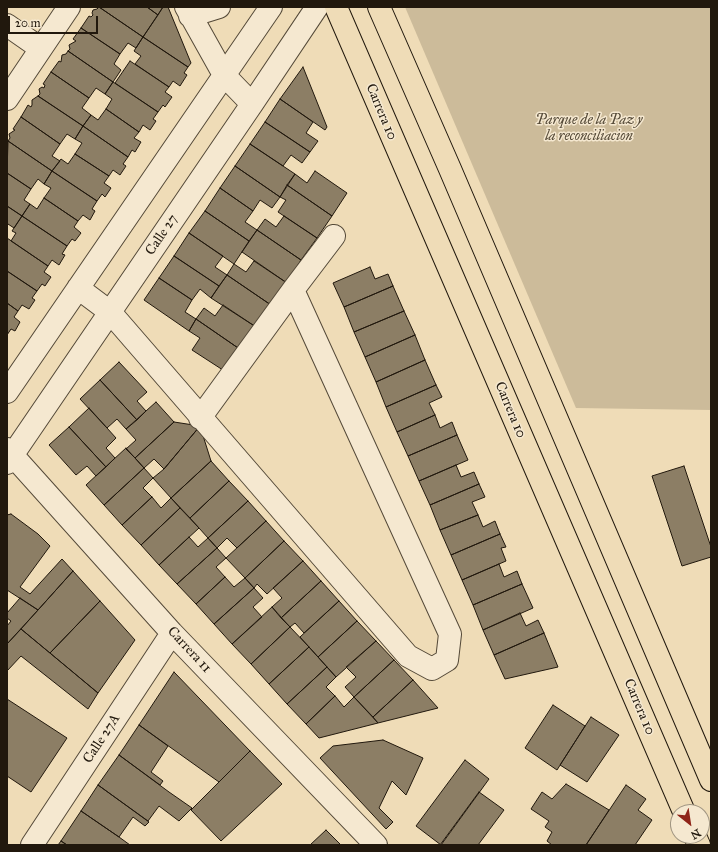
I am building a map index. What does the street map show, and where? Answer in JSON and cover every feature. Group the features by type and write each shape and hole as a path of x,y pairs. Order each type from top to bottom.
{"main road":[{"name":"Carrera 10","path":"336,7 681,804"},
{"path":"379,7 450,169 711,780"}],"street":[{"path":"7,99 69,7"},
{"path":"218,7 188,11 224,75 252,104"},
{"path":"7,392 271,7"},
{"name":"Calle 27","path":"9,456 110,312 317,7"},
{"path":"7,25 40,48"},
{"path":"200,418 334,236"},
{"path":"78,288 110,312 200,418 408,656 432,669 447,660 450,634 293,290"},
{"name":"Carrera 11","path":"9,456 172,633 376,845"},
{"name":"Calle 27A","path":"32,845 172,633"}],"green space":[{"name":"Parque de la Paz y la reconciliacion","path":"405,7 711,7 711,410 576,408"}],"building":[{"path":"99,7 143,37 136,48 128,43 120,54 81,28 89,16 91,17 93,15 93,10"},
{"path":"99,7 147,7 158,15 143,37"},
{"path":"147,7 163,7 158,15"},
{"path":"163,7 168,7 191,63 188,67 143,37"},
{"path":"81,28 120,54 114,64 121,70 113,82 68,51 70,49 69,45 76,41 73,39"},
{"path":"143,37 188,67 184,73 187,75 180,86 173,81 169,87 135,64 141,56 134,51"},
{"path":"68,51 113,82 105,94 96,88 89,98 51,72 59,61 61,62 62,55 66,54"},
{"path":"130,61 169,87 165,92 172,97 165,107 163,105 158,112 115,83"},
{"path":"303,67 327,127 325,130 280,99"},
{"path":"51,72 89,98 82,108 91,115 83,126 38,96 40,94 39,89 42,87 44,88 45,85 43,84"},
{"path":"113,82 158,112 153,119 156,121 150,130 143,125 139,132 106,109 112,99 105,94"},
{"path":"38,96 83,126 75,139 67,134 60,144 21,117 28,105 31,107 32,100"},
{"path":"280,99 313,122 306,133 318,141 310,152 265,122"},
{"path":"106,109 139,132 134,138 141,142 135,152 132,150 128,157 83,126 91,115 98,120"},
{"path":"21,117 60,144 52,156 60,161 52,171 8,141 10,138 9,134 15,130 13,129"},
{"path":"265,122 310,152 302,163 291,155 283,166 250,144"},
{"path":"83,126 128,157 123,164 126,166 120,175 113,170 109,176 75,154 82,143 75,139"},
{"path":"8,141 52,171 44,184 38,179 31,189 7,173"},
{"path":"250,144 295,174 280,197 235,166"},
{"path":"75,154 109,176 104,183 111,188 105,197 102,194 97,201 52,171 61,159 68,164"},
{"path":"235,166 280,197 272,208 260,200 253,211 220,188"},
{"path":"52,171 97,201 92,209 95,211 90,220 83,215 78,221 44,198 51,188 44,184"},
{"path":"315,171 347,193 332,216 287,185 295,174 307,183"},
{"path":"7,173 31,189 24,200 30,204 22,216 7,206"},
{"path":"287,185 332,216 317,238 278,212 286,200 280,197"},
{"path":"220,188 253,211 245,222 257,230 249,241 205,211"},
{"path":"44,198 78,221 74,227 81,233 75,241 72,239 67,246 22,216 30,204 37,209"},
{"path":"7,206 22,216 14,228 8,224 7,226"},
{"path":"205,211 249,241 234,264 189,233"},
{"path":"22,216 67,246 62,254 65,255 59,265 52,260 48,266 11,241 16,233 12,231"},
{"path":"284,216 317,238 301,260 257,230 265,219 276,227"},
{"path":"257,230 301,260 287,283 242,252"},
{"path":"189,233 223,256 215,267 227,275 219,286 174,256"},
{"path":"7,238 48,266 44,272 51,277 45,286 42,284 37,291 7,271"},
{"path":"174,256 219,286 211,298 200,289 192,300 159,278"},
{"path":"254,261 287,283 271,305 227,275 234,264 246,272"},
{"path":"370,267 375,279 388,274 393,286 344,307 333,283"},
{"path":"7,271 37,291 32,298 35,300 29,309 22,305 18,311 7,303"},
{"path":"227,275 271,305 256,327 211,298"},
{"path":"159,278 192,300 185,312 196,319 189,331 144,300"},
{"path":"393,286 404,311 354,332 344,307"},
{"path":"7,303 18,311 14,317 20,322 15,331 11,329 7,335"},
{"path":"223,305 256,327 241,350 196,319 204,308 215,316"},
{"path":"404,311 415,335 365,357 354,332"},
{"path":"196,319 241,350 226,372 192,350 200,338 189,331"},
{"path":"415,335 425,360 376,382 365,357"},
{"path":"425,360 436,385 386,407 376,382"},
{"path":"119,362 147,392 137,401 146,411 137,420 100,380"},
{"path":"100,380 137,420 126,429 117,419 107,428 80,399"},
{"path":"436,385 442,397 429,403 435,415 397,432 386,407"},
{"path":"156,402 174,422 135,458 126,449 136,440 126,429"},
{"path":"89,408 116,438 106,448 115,458 106,467 69,427"},
{"path":"435,415 440,428 452,422 457,435 408,456 397,432"},
{"path":"174,422 200,426 164,469 154,459 144,468 135,458"},
{"path":"200,426 211,461 171,498 153,478 164,469"},
{"path":"69,427 106,467 96,476 87,466 76,475 49,445"},
{"path":"457,435 468,460 419,481 408,456"},
{"path":"126,448 144,468 104,505 86,485"},
{"path":"211,461 229,481 190,518 171,498"},
{"path":"456,465 461,477 474,472 479,484 430,505 419,481"},
{"path":"684,466 711,547 711,557 682,566 652,476"},
{"path":"144,468 153,478 143,488 152,497 122,525 104,505"},
{"path":"229,481 248,501 208,538 190,518"},
{"path":"479,484 485,497 472,502 478,515 440,530 430,505"},
{"path":"152,497 161,508 171,498 180,508 141,545 122,525"},
{"path":"248,501 266,521 237,548 227,538 217,548 208,538"},
{"path":"180,508 199,528 159,565 141,545"},
{"path":"11,514 38,534 50,546 20,587 30,594 62,559 73,571 38,610 7,590 7,515"},
{"path":"478,515 483,527 495,521 500,534 451,555 440,530"},
{"path":"266,521 284,541 245,578 226,558"},
{"path":"500,534 506,547 501,548 506,561 462,580 451,555"},
{"path":"189,537 198,547 208,538 217,548 177,584 159,565"},
{"path":"284,541 303,561 267,594 257,584 254,588 245,578"},
{"path":"217,548 226,558 216,567 225,577 196,604 177,584"},
{"path":"303,561 321,581 281,618 272,607 282,598 273,588"},
{"path":"499,564 504,577 517,571 522,584 473,605 462,580"},
{"path":"73,571 100,601 50,653 21,629"},
{"path":"225,577 234,587 245,578 254,588 214,624 196,604"},
{"path":"321,581 339,601 304,633 295,623 290,627 281,618"},
{"path":"522,584 533,608 483,630 473,605"},
{"path":"254,588 263,598 253,607 262,617 232,644 214,624"},
{"path":"20,598 38,610 7,644 7,626 11,621 7,618 7,613"},
{"path":"100,601 135,640 98,693 50,653"},
{"path":"339,601 357,621 318,657 300,637"},
{"path":"272,607 290,627 251,664 232,644"},
{"path":"520,613 526,626 538,620 544,633 494,655 483,630"},
{"path":"357,621 376,641 336,677 318,657"},
{"path":"290,627 309,647 269,684 251,664"},
{"path":"21,629 98,693 88,709 21,656 7,671 7,644"},
{"path":"544,633 558,667 505,679 494,655"},
{"path":"376,641 394,660 354,697 345,687 356,677 346,667"},
{"path":"309,647 327,667 287,704 269,684"},
{"path":"394,660 413,680 373,717 354,697"},
{"path":"327,667 336,677 326,687 335,696 306,724 287,704"},
{"path":"174,672 250,751 219,782 139,725"},
{"path":"413,680 438,708 378,723 373,717"},
{"path":"335,696 344,707 354,697 378,723 319,738 306,724"},
{"path":"7,699 67,738 31,792 7,776"},
{"path":"553,705 585,726 557,770 525,748"},
{"path":"591,717 619,735 587,782 560,765"},
{"path":"139,725 168,746 151,772 163,781 160,785 119,755"},
{"path":"383,740 423,758 406,795 392,781 379,808 393,822 386,829 320,758 333,746"},
{"path":"250,751 282,784 221,841 191,810"},
{"path":"119,755 192,808 179,821 159,806 148,821 98,785"},
{"path":"465,760 489,779 441,845 416,826"},
{"path":"566,784 609,810 586,845 552,845 547,841 552,832 545,827 549,821 531,809 542,792 552,799"},
{"path":"98,785 149,822 145,826 133,817 119,837 81,811"},
{"path":"626,785 646,799 638,810 652,820 635,845 586,845"},
{"path":"479,792 504,810 478,845 440,845"},
{"path":"81,811 130,845 67,845 61,841"},
{"path":"326,830 341,845 310,845"},
{"path":"61,841 67,845 58,845"}]}
